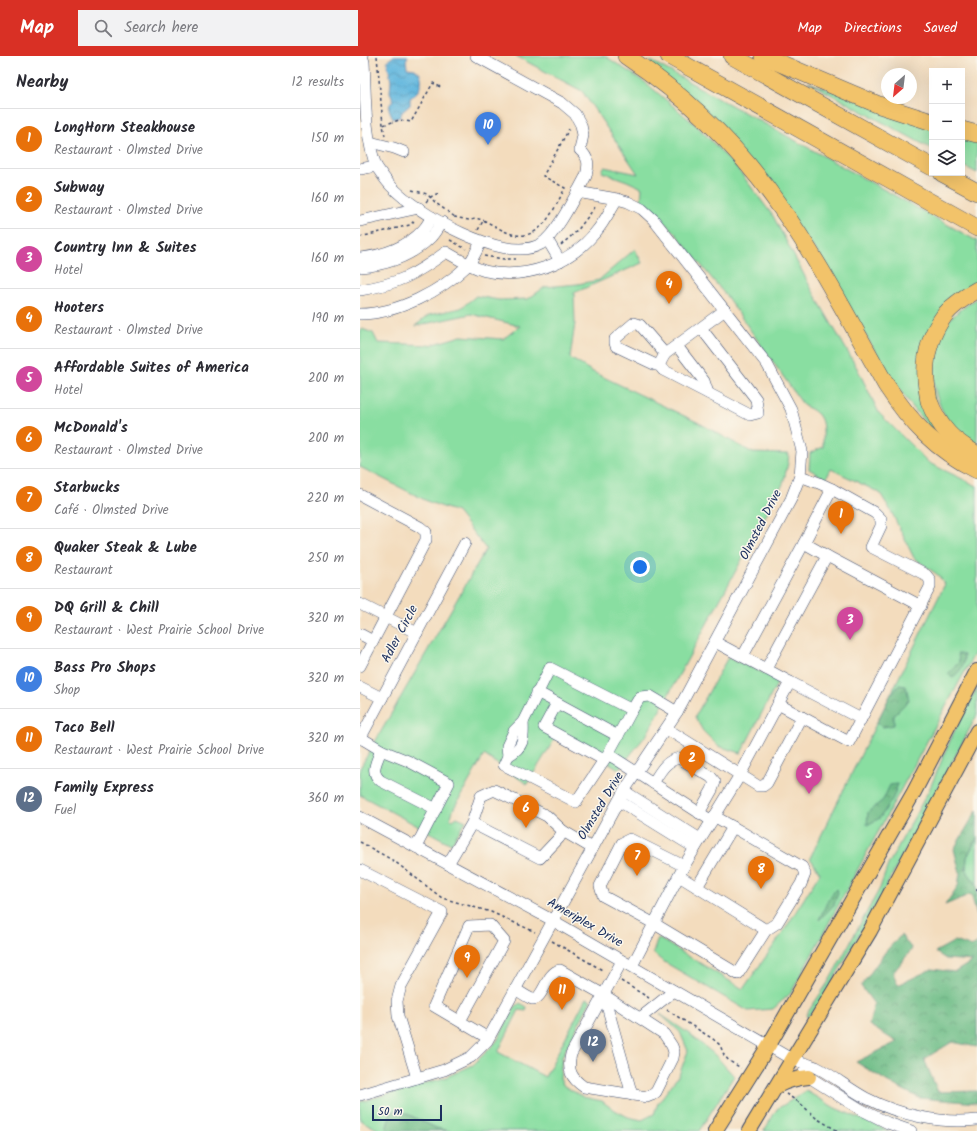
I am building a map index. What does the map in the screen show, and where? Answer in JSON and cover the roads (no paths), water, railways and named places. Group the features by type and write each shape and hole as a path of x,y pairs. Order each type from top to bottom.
{"highway":[{"path":"626,56 685,101 716,130 744,160 774,197 796,230 886,385 907,414 938,446 954,458 977,470"},
{"path":"669,56 977,228"},
{"path":"732,56 929,165"},
{"path":"763,56 879,105 929,121"},
{"path":"965,131 977,134"},
{"path":"948,176 977,192"},
{"path":"977,290 960,300 944,316 933,335 927,355 925,375 929,401 937,418 948,433 962,446 977,455"}],"main road":[{"path":"715,1131 746,1071 769,1045 914,792 977,671"},
{"path":"749,1131 870,931 977,731"},
{"path":"777,1087 787,1081 809,1077"}],"street":[{"path":"362,56 364,62 367,136 370,142 370,151 376,166 391,186 419,208 442,222 481,242 498,247 519,250 535,246 547,239 554,231 586,176 588,160 585,154 580,150 583,134 581,125 575,114 562,103 476,56"},
{"path":"370,142 404,152"},
{"path":"360,170 376,166"},
{"name":"Olmsted Drive","path":"360,1095 444,1070 471,1057 488,1038 624,791 677,712 791,499 800,476 802,451 791,409 767,364 725,310 653,219 642,209 628,202 617,199 577,192"},
{"path":"360,290 390,284 408,277 425,268 446,252 468,265 484,271 508,274 530,272 547,268 583,245 596,232 617,199"},
{"path":"360,221 419,208"},
{"path":"360,258 381,254 403,245 414,239 424,229 442,222"},
{"path":"360,267 391,262 409,254 432,236 442,222"},
{"path":"547,239 560,261"},
{"path":"360,314 389,309 429,294 468,265 481,242"},
{"path":"659,364 665,354 725,310"},
{"path":"659,364 656,365 616,346 614,339 634,323 640,325 665,354"},
{"path":"659,364 663,370 750,415 758,413 756,399 702,328"},
{"path":"677,346 704,381 708,393"},
{"path":"778,704 849,742 930,587 930,580 926,575 871,547 882,526 881,519 876,513 832,489 800,476"},
{"path":"743,656 832,489"},
{"path":"360,495 420,527 426,532 426,540 360,666"},
{"name":"Adler Circle","path":"360,739 465,543"},
{"path":"804,543 921,606"},
{"path":"766,669 827,556"},
{"path":"360,604 417,633"},
{"path":"360,634 373,641"},
{"path":"715,642 861,719"},
{"path":"632,710 550,668 523,722 514,731 507,746 508,756 504,765 576,802 606,757 640,697 650,696 677,712"},
{"path":"515,989 532,999 536,998 552,974 555,971 560,970 604,995 664,1034 670,1041 674,1052 673,1058 656,1092 646,1097 584,1087 576,1081 571,1074 568,1064 571,1054 604,995 627,964 653,923 684,866 740,775 790,682"},
{"path":"360,687 382,698"},
{"path":"537,692 618,736"},
{"path":"557,703 544,727 637,773 699,812 733,827 802,867 804,874 801,884 777,923 766,930 738,974 653,923 603,896 600,886 622,843 630,839 684,866"},
{"path":"667,729 758,786 763,786 767,783 802,717"},
{"path":"360,739 381,750 408,761 449,783 416,847"},
{"path":"381,750 374,771 376,777 436,809"},
{"path":"653,783 666,765 672,760 679,758 711,776 715,782 699,812"},
{"path":"448,864 472,823 481,796 494,790 547,816 563,831 592,848"},
{"path":"624,791 698,844"},
{"path":"619,801 698,844"},
{"name":"Ameriplex Drive","path":"360,817 552,920 769,1045 793,1060 809,1077 860,1109 888,1123 911,1131"},
{"path":"472,823 540,858 559,838 563,831"},
{"path":"697,887 733,827"},
{"path":"360,870 442,912 401,986 397,1002 398,1016 417,1078"},
{"path":"679,876 766,930"},
{"path":"460,1021 504,941 490,925 469,926 434,1006 488,1038"},
{"path":"640,1018 674,991"},
{"path":"604,995 632,1095"},
{"name":"Ameriplex Drive","path":"793,1060 816,1067 867,1098 895,1110 935,1119 961,1122 977,1120"}],"water":[{"path":"394,56 408,56 406,60 407,68 418,71 421,77 421,84 418,91 410,98 410,105 402,112 400,117 393,119 389,109 393,99 390,92 391,81 387,61"}],"place":[{"name":"Bass Pro Shops","path":"488,145"},
{"name":"Hooters","path":"669,304"},
{"name":"LongHorn Steakhouse","path":"841,534"},
{"name":"Country Inn & Suites","path":"850,640"},
{"name":"Subway","path":"692,778"},
{"name":"Affordable Suites of America","path":"809,794"},
{"name":"McDonald's","path":"526,828"},
{"name":"Starbucks","path":"637,876"},
{"name":"Quaker Steak & Lube","path":"761,889"},
{"name":"DQ Grill & Chill","path":"467,978"},
{"name":"Taco Bell","path":"562,1010"},
{"name":"Family Express","path":"593,1062"}]}
